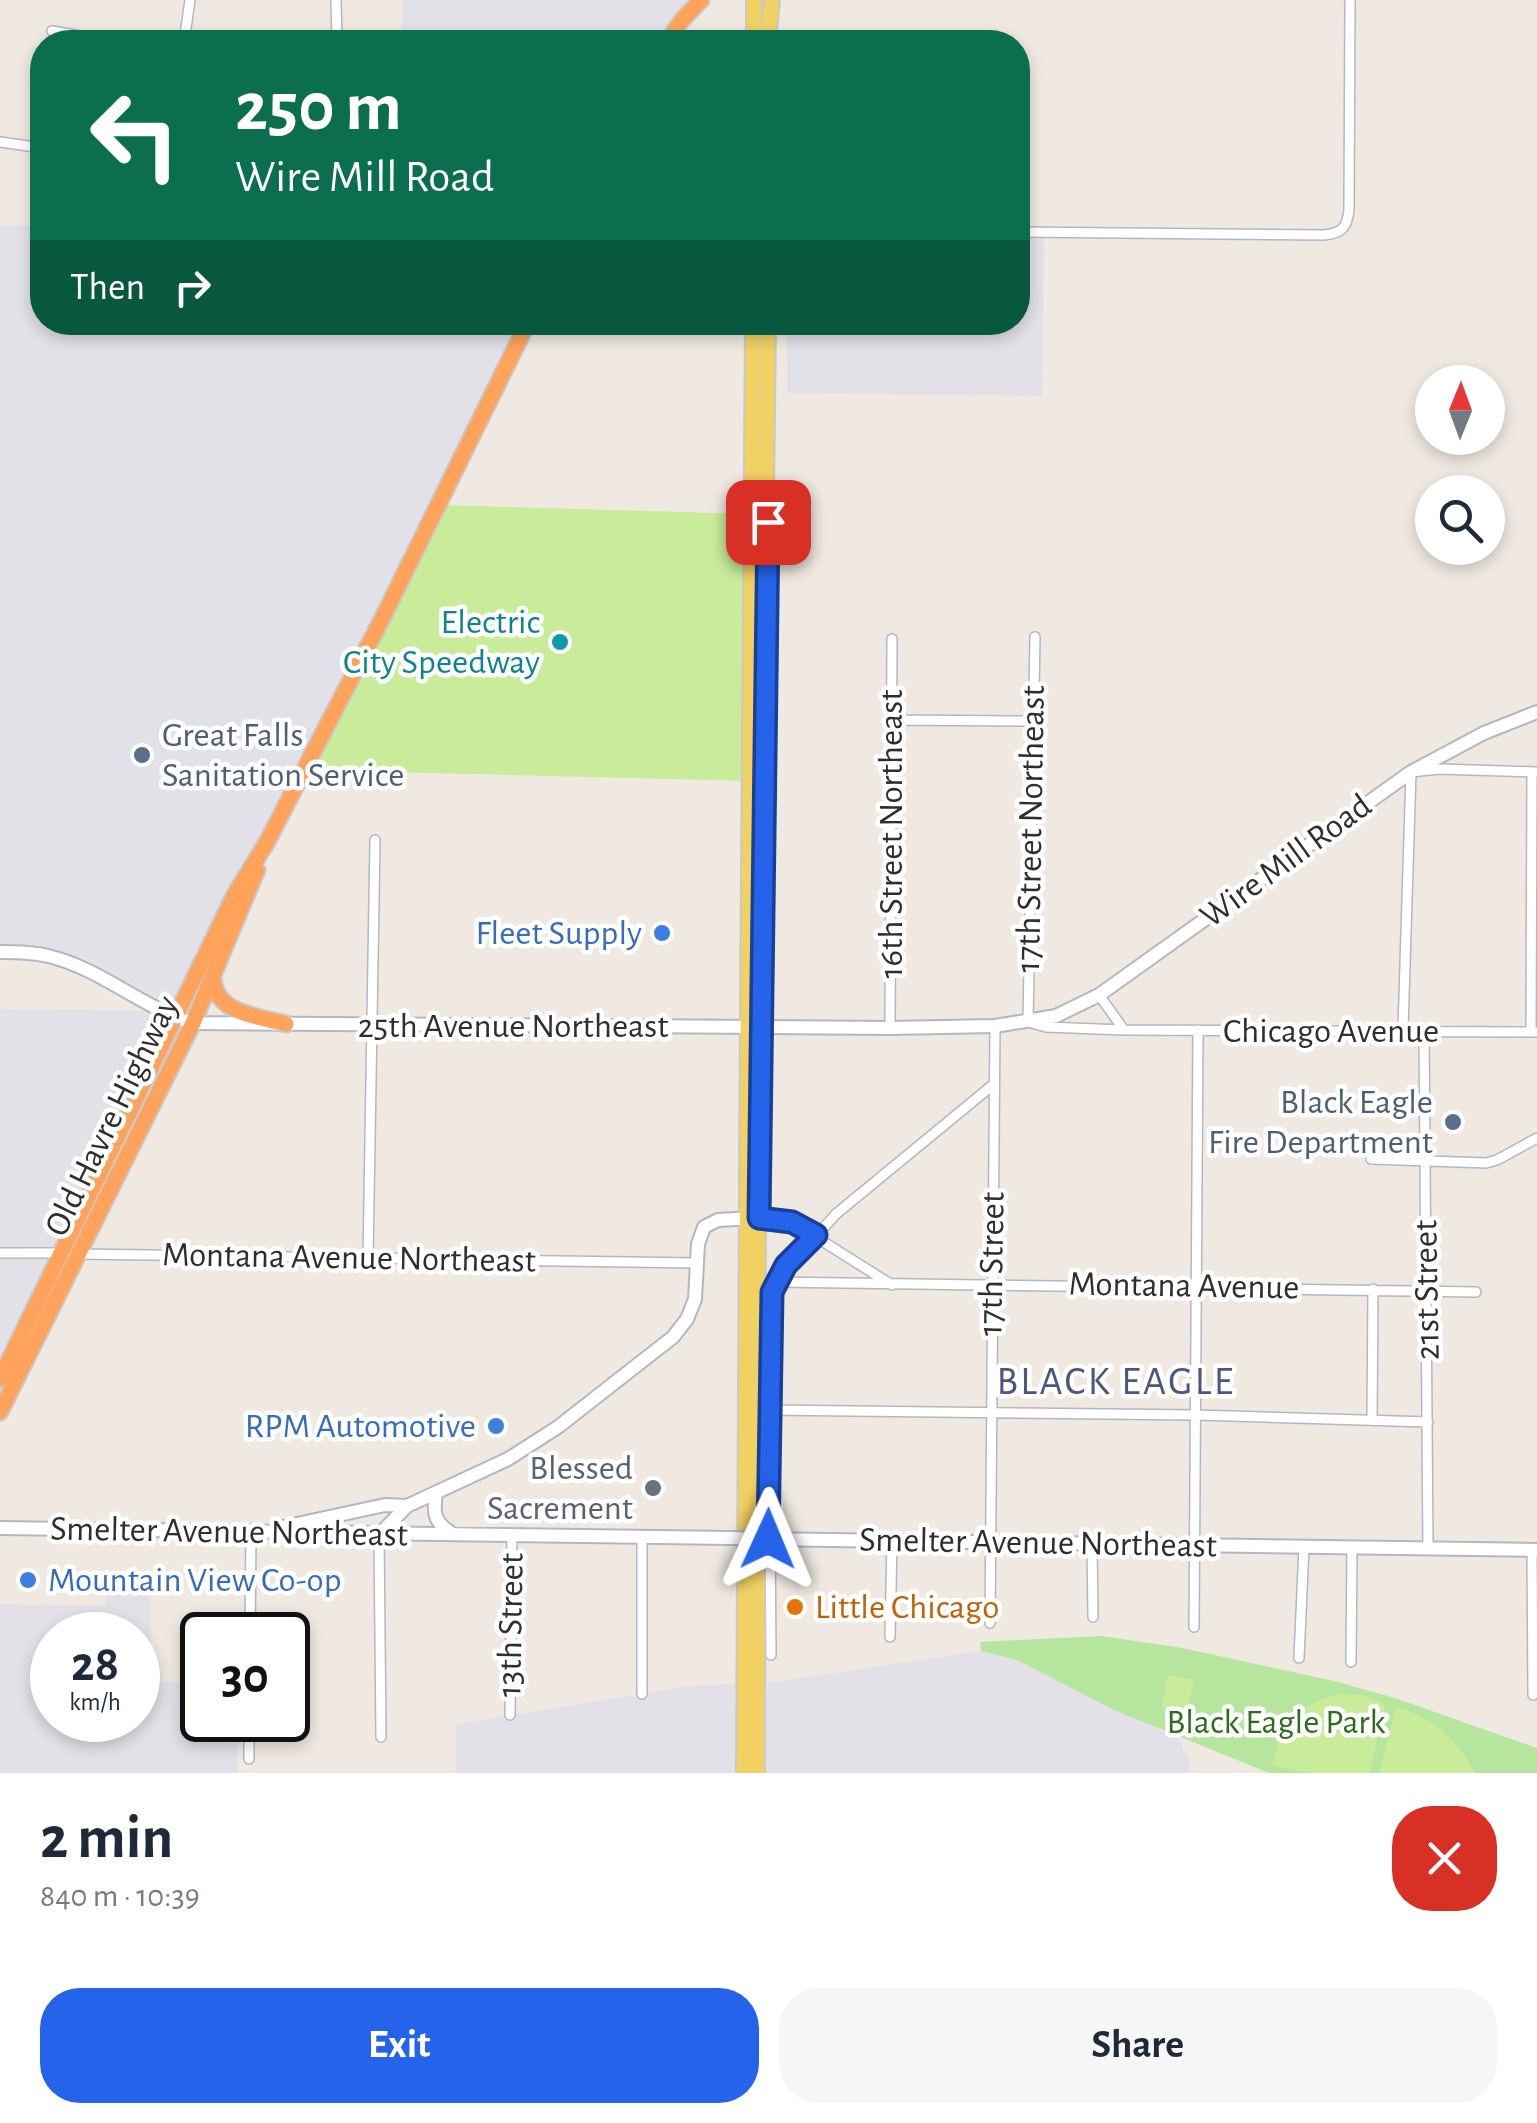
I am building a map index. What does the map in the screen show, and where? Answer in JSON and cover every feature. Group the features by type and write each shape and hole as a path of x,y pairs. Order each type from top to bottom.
{"highway":[{"path":"675,30 701,0"},
{"name":"Old Havre Highway","path":"0,1379 193,1022 268,842 390,605 522,335"},
{"name":"Old Havre Highway","path":"0,1412 174,1018 235,894 268,842"},
{"path":"213,976 217,996 230,1008 286,1024"}],"main road":[{"path":"754,0 754,30"},
{"path":"769,30 772,0"},
{"path":"753,335 756,1027"},
{"path":"757,1773 753,1199 768,335"},
{"path":"744,1773 753,1218"}],"street":[{"path":"186,30 190,0"},
{"path":"336,0 337,30"},
{"path":"1030,232 1324,236 1342,231 1349,210 1350,0"},
{"path":"0,142 30,146"},
{"name":"17th Street Northeast","path":"1034,1021 1035,636"},
{"name":"16th Street Northeast","path":"890,1028 892,639"},
{"name":"Wire Mill Road","path":"1034,1021 1099,995 1411,772 1537,712"},
{"path":"892,720 1033,721"},
{"path":"1403,1030 1411,772 1440,769 1535,772 1534,1032"},
{"path":"368,1260 375,840"},
{"name":"25th Avenue Northeast","path":"0,952 57,959 174,1018 193,1022 890,1028 994,1026 1034,1021"},
{"path":"1099,995 1124,1030"},
{"name":"Chicago Avenue","path":"1034,1021 1046,1027 1124,1030 1534,1032"},
{"name":"17th Street","path":"990,1623 994,1026"},
{"path":"1194,1627 1198,1030"},
{"name":"21st Street","path":"1424,1030 1428,1549"},
{"path":"771,1656 764,1539 770,1306 774,1282 816,1235 894,1164 994,1084"},
{"path":"1371,1159 1486,1163 1537,1138"},
{"path":"381,1737 379,1535 407,1506 508,1459 574,1416 659,1350 687,1320 695,1299 698,1244 704,1227 718,1220 753,1218 792,1222 893,1285"},
{"name":"Montana Avenue Northeast","path":"0,1253 698,1262"},
{"name":"Montana Avenue","path":"774,1282 1476,1292"},
{"path":"1372,1420 1373,1289"},
{"path":"769,1410 1196,1414 1428,1422"},
{"path":"436,1493 434,1516 452,1534"},
{"path":"250,1612 250,1533 384,1505 407,1506"},
{"name":"Smelter Avenue Northeast","path":"0,1528 1534,1551"},
{"name":"13th Street","path":"510,1715 512,1534"},
{"path":"642,1536 642,1694"},
{"path":"890,1637 892,1540"},
{"path":"1092,1544 1093,1617"},
{"path":"1299,1658 1304,1547"},
{"path":"1351,1662 1352,1548"},
{"path":"1533,1696 1534,1551"},
{"path":"249,1742 249,1759"}],"shaded area":[{"path":"402,0 695,0 677,30 402,30"},
{"path":"0,225 30,226 30,335 520,335 0,1373 0,1009 159,1011 57,959 0,952"},
{"path":"1030,237 1044,237 1042,396 787,393 787,335 1030,335"},
{"path":"107,1586 140,1587 151,1600 151,1612 30,1612 30,1742 160,1742 160,1682 180,1683 180,1742 238,1742 237,1773 0,1773 0,1604 105,1606"},
{"path":"981,1651 1017,1660 1178,1738 1190,1761 1190,1773 764,1773 767,1683"},
{"path":"744,1683 744,1773 456,1773 456,1724 689,1686"}],"green space":[{"name":"Electric City Speedway","path":"439,505 752,514 751,781 304,770"},
{"name":"Black Eagle Park","path":"1101,1636 1182,1648 1395,1698 1537,1748 1537,1773 1269,1773 1114,1710 1017,1660 981,1651 980,1642"},
{"path":"1168,1675 1194,1680 1187,1712 1162,1707"},
{"path":"1337,1694 1362,1695 1385,1704 1370,1773 1309,1773 1272,1765 1280,1738 1292,1719 1311,1705"},
{"path":"1396,1708 1422,1717 1443,1731 1476,1773 1379,1773"}],"place":[{"name":"Electric City Speedway","path":"560,642"},
{"name":"Great Falls Sanitation Service","path":"142,755"},
{"name":"Fleet Supply","path":"662,933"},
{"name":"Black Eagle Fire Department","path":"1453,1122"},
{"name":"RPM Automotive","path":"496,1426"},
{"name":"Blessed Sacrement","path":"653,1488"},
{"name":"Mountain View Co-op","path":"28,1580"},
{"name":"Little Chicago","path":"795,1607"}],"district":[{"name":"BLACK EAGLE","path":"1116,1382"}],"route":[{"path":"768,522 759,1218 792,1222 816,1235 786,1265 772,1292 768,1539"}]}
